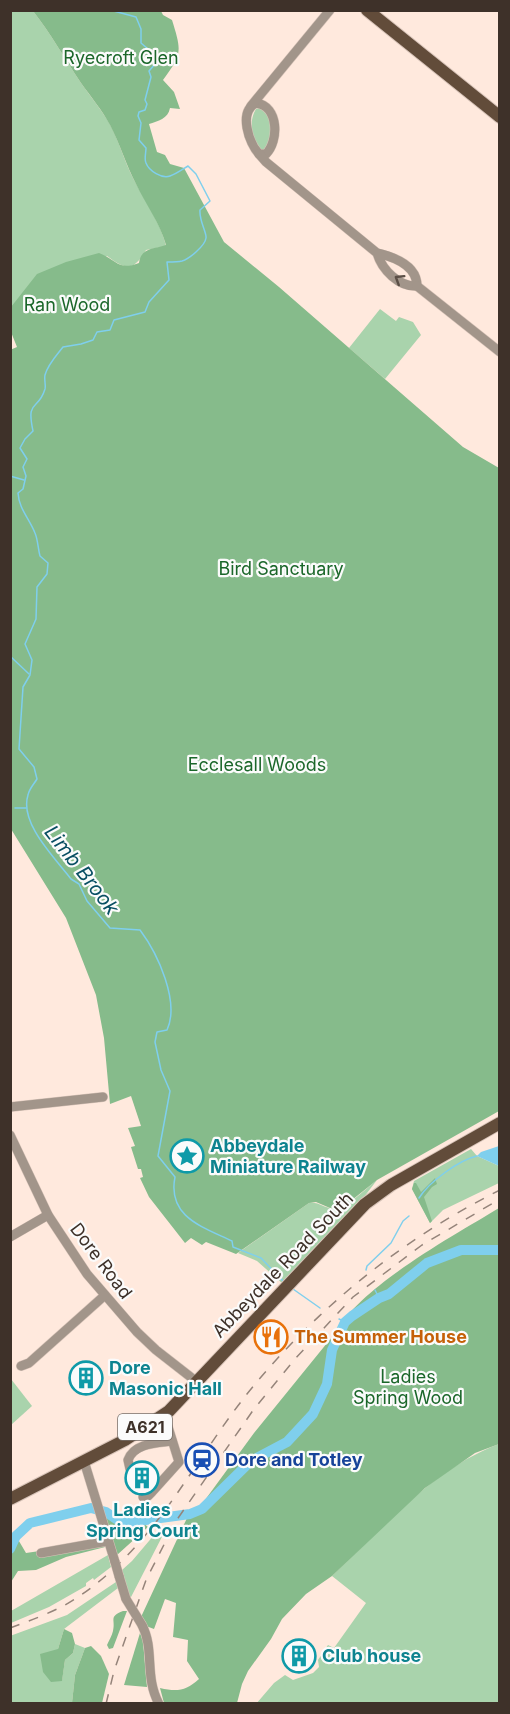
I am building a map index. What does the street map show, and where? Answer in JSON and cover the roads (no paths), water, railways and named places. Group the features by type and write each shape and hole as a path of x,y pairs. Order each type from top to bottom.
{"main road":[{"path":"367,10 500,117"},
{"name":"Abbeydale Road South","path":"10,1499 125,1440 164,1414 365,1204 391,1185 500,1123"}],"street":[{"path":"330,10 251,106 247,122 248,136 259,154 273,167 377,253 385,269 392,276 411,286 417,286 500,352"},
{"path":"259,154 266,154 274,140 274,127 267,108 265,91"},
{"path":"251,106 256,103 267,108"},
{"path":"271,148 273,167"},
{"path":"377,253 393,257 403,263 415,274 417,286"},
{"path":"10,1107 103,1097"},
{"name":"Dore Road","path":"10,1136 64,1243 104,1296 154,1349 197,1382"},
{"path":"10,1237 48,1215"},
{"path":"21,1366 29,1363 104,1296"},
{"path":"143,1497 148,1496 179,1462 164,1414"},
{"path":"130,1469 128,1460 134,1451 148,1444 172,1441"},
{"path":"84,1461 126,1599 142,1625 147,1642 150,1683 159,1704"},
{"path":"41,1553 108,1541"}],"water":[{"path":"499,1146 499,1166 477,1156 481,1152"}],"waterway":[{"name":"Limb Brook","path":"110,10 136,17 141,29 141,43 148,49 156,63 149,71 151,77 145,110 139,112 138,116 141,123 139,140 146,148 146,163 156,174 167,177 188,166 196,174 210,201 200,210 206,236 203,245 185,260 167,262 169,280 149,302 145,312 114,320 110,330 97,332 93,340 63,347 48,367 42,396 32,409 33,431 20,448 27,459 23,467 26,476 23,489 18,493 22,509 35,533 40,556 48,563 47,574 37,587 36,619 25,644 32,660 30,675 23,687 19,749 34,767 37,779 30,789 27,806 33,828 40,840 71,879 79,884 87,901 110,928 140,930 154,952 165,978 171,1006 170,1019 167,1030 157,1032 155,1042 161,1070 170,1091 158,1156 175,1177 176,1202 182,1211 199,1225 232,1241 233,1247 261,1258 284,1282"},
{"path":"10,476 24,480"},
{"path":"10,656 29,674"},
{"path":"15,808 26,808"},
{"path":"419,1198 445,1172 477,1156"},
{"path":"366,1270 367,1266 391,1243 403,1221 409,1216"},
{"path":"10,1549 16,1536 30,1523 91,1508 106,1512 116,1519 131,1522 190,1514 202,1509 251,1461 287,1442 313,1414 327,1384 332,1350 345,1322 379,1298 389,1294 427,1263 461,1250 500,1250"},
{"name":"Limb Brook","path":"293,1289 320,1308"},
{"path":"375,1290 379,1298"},
{"name":"Limb Brook","path":"339,1319 345,1322"}],"railway":[{"path":"10,1628 65,1605 96,1584 124,1559 170,1503 233,1412 256,1383 309,1326 338,1299 399,1251 465,1209 500,1190"},
{"path":"106,1704 114,1671 146,1580 176,1521 254,1409 295,1359 353,1297 422,1245 500,1199"}],"place":[{"name":"Abbeydale Miniature Railway","path":"187,1156"},
{"name":"The Summer House","path":"271,1337"},
{"name":"Dore Masonic Hall","path":"86,1378"},
{"name":"Dore and Totley","path":"202,1460"},
{"name":"Ladies Spring Court","path":"142,1478"},
{"name":"Club house","path":"299,1656"}],"park label":[{"name":"Ryecroft Glen","path":"121,58"},
{"name":"Ran Wood","path":"67,305"},
{"name":"Bird Sanctuary","path":"281,569"},
{"name":"Ecclesall Woods","path":"257,765"},
{"name":"Ladies Spring Wood","path":"408,1387"}]}
